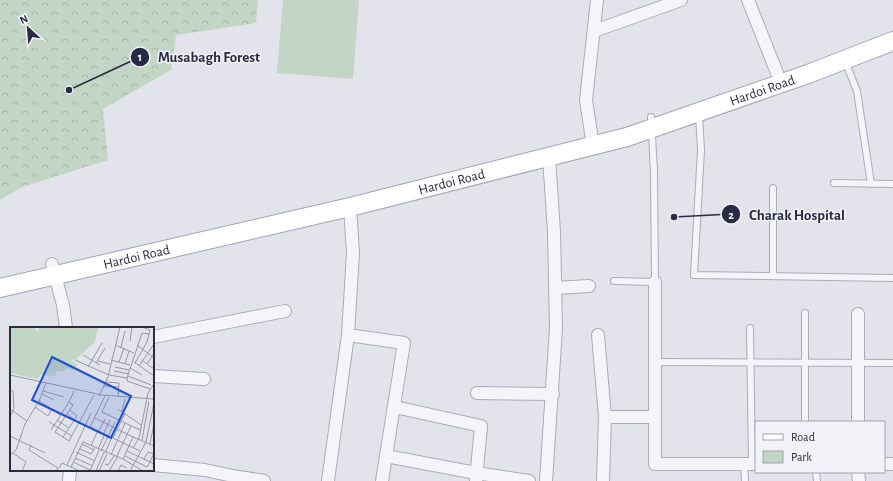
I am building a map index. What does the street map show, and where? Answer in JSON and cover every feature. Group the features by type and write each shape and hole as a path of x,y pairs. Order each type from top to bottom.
{"main road":[{"name":"Hardoi Road","path":"0,276 54,269 350,207 371,196 592,140 652,122 893,29"},
{"name":"Hardoi Road","path":"652,122 699,112 845,60 893,41"},
{"name":"Hardoi Road","path":"0,288 54,269 371,196 550,157 592,140"}],"street":[{"path":"592,140 586,100 597,0"},
{"path":"594,31 681,0"},
{"path":"748,0 776,74"},
{"path":"546,481 553,394 556,328 550,157"},
{"path":"328,481 348,335 353,253 350,207"},
{"path":"54,269 63,305 66,327"},
{"path":"654,282 655,464 751,464"},
{"path":"555,288 589,286"},
{"path":"154,337 285,311"},
{"path":"858,314 858,421"},
{"path":"348,335 404,343 382,481"},
{"path":"598,335 605,417 603,481"},
{"path":"154,376 204,379"},
{"path":"477,393 553,394"},
{"path":"395,407 481,426 476,477"},
{"path":"605,417 655,417"},
{"path":"386,456 476,477 529,481"},
{"path":"154,465 205,470 233,479 264,481"},
{"path":"69,481 70,471"}],"lane":[{"path":"845,60 857,91 871,184"},
{"path":"699,112 701,150 694,275 893,278"},
{"path":"614,281 654,282 652,122"},
{"path":"834,183 893,184"},
{"path":"773,188 773,276"},
{"path":"805,313 805,421"},
{"path":"745,481 751,464 750,328"},
{"path":"655,362 893,363"}],"green space":[{"path":"0,0 258,0 256,23 176,35 171,70 103,109 108,160 22,187 0,200"},
{"path":"283,0 359,0 353,79 277,73"}],"place":[{"name":"Musabagh Forest","path":"69,90"},
{"name":"Charak Hospital","path":"674,217"}]}
